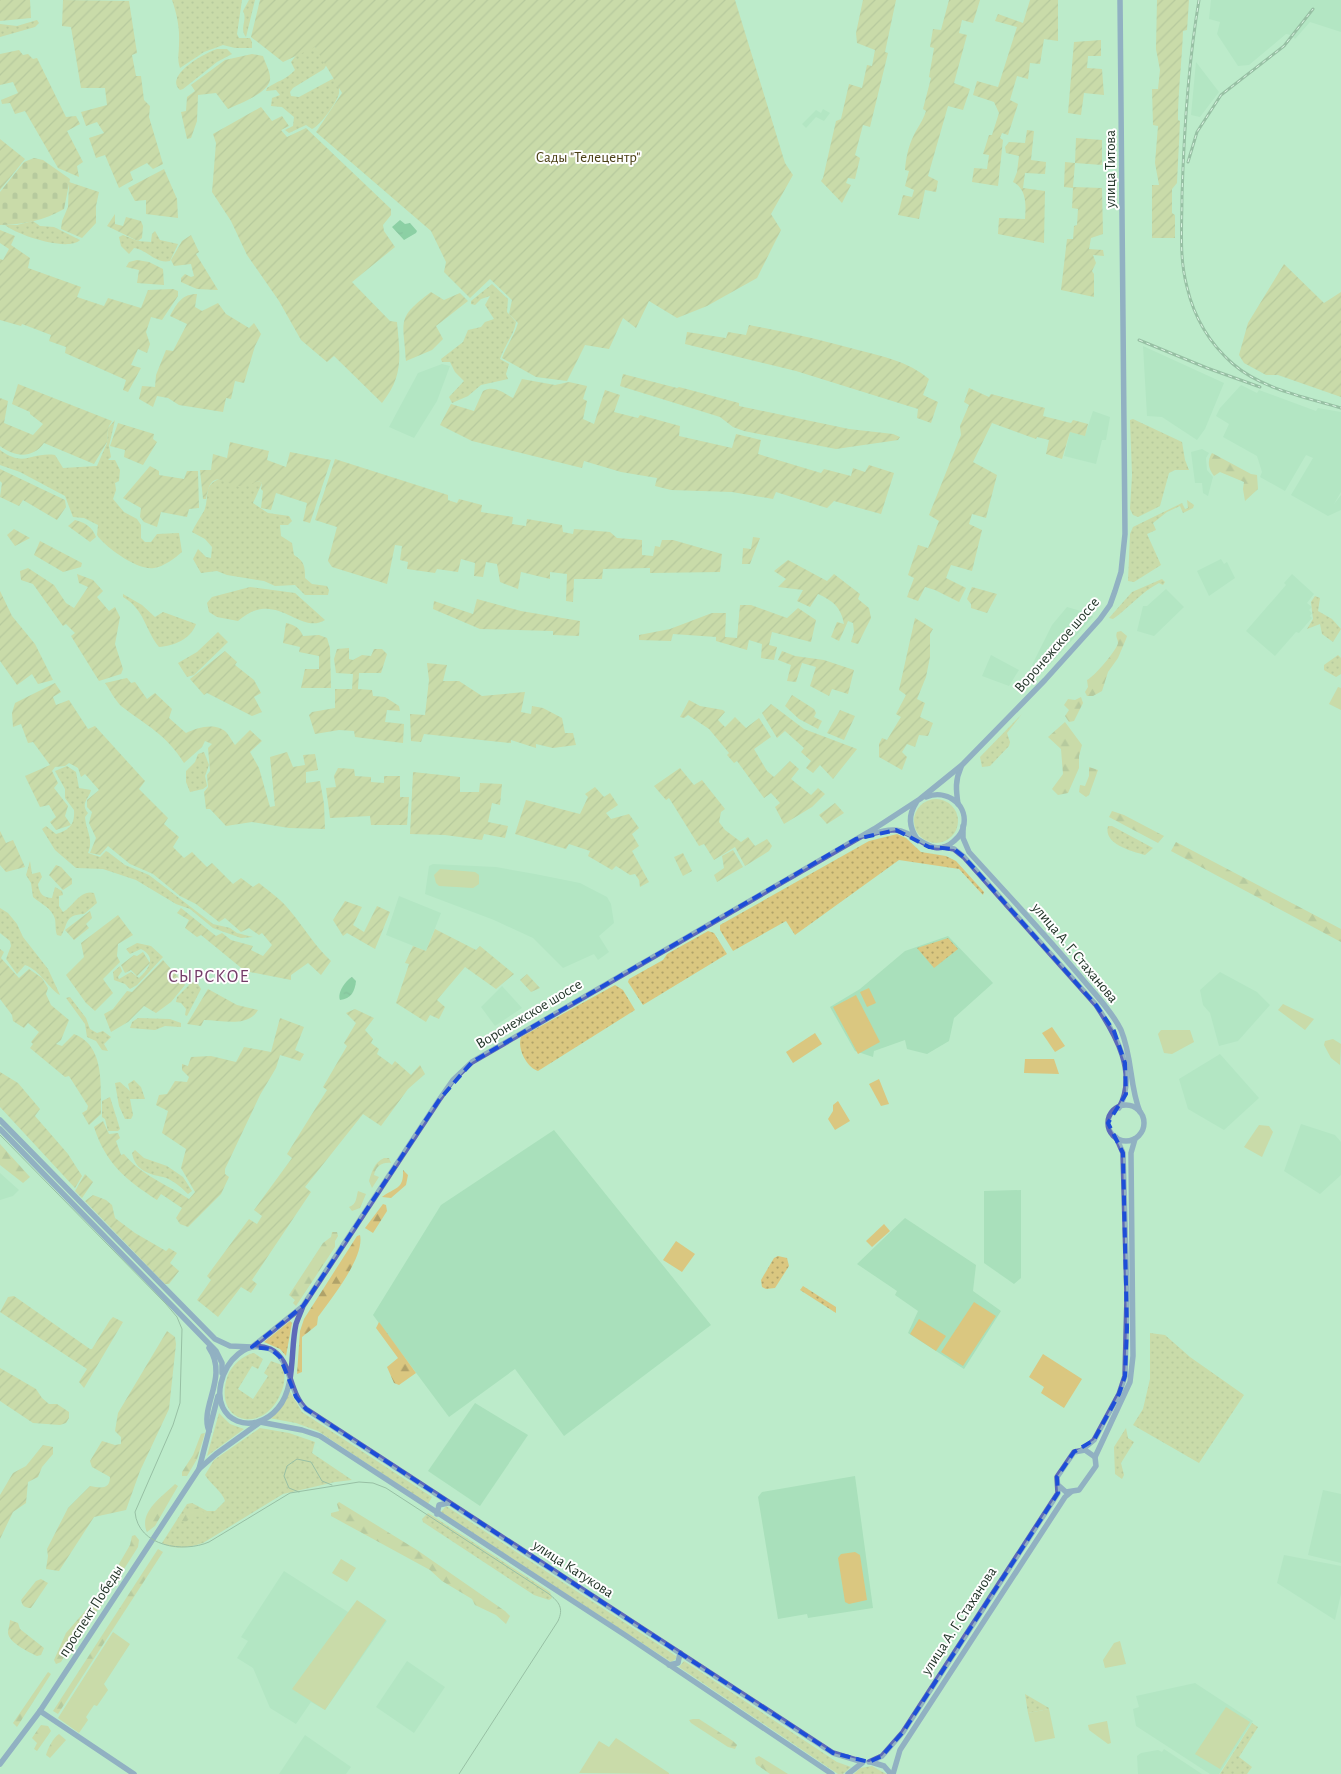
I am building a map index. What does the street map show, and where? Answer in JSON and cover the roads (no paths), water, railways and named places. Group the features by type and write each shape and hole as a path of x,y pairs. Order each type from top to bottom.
{"main road":[{"name":"улица Титова","path":"1120,0 1124,338"},
{"name":"Воронежское шоссе","path":"303,1306 438,1100 453,1080 472,1062 856,839 920,799 964,763 1059,665 1100,619 1113,598 1121,572 1125,534 1124,338"},
{"path":"944,847 957,839 964,826 956,788 957,775 964,763"},
{"name":"Воронежское шоссе","path":"917,839 910,820 914,806 920,799 939,794 953,799 958,804"},
{"name":"улица А. Г. Стаханова","path":"964,826 963,838 969,852 1065,958 1104,1004 1120,1029 1131,1062 1134,1096 1140,1112"},
{"name":"Воронежское шоссе","path":"856,839 896,830 917,839 929,847 944,847"},
{"name":"улица А. Г. Стаханова","path":"944,847 954,849 964,857 1051,954 1114,1031 1125,1063 1126,1094 1118,1108"},
{"path":"1116,1137 1123,1153 1127,1296 1125,1376 1119,1394 1094,1440 1082,1450 1074,1452 1057,1477 1058,1485 1066,1492 1079,1490 1096,1466 1095,1457 1100,1444 1120,1405 1131,1375 1133,1327 1131,1153 1135,1139 1142,1130 1144,1123 1140,1112 1128,1106 1118,1108 1109,1116 1110,1131 1122,1140 1135,1139"},
{"path":"0,1120 211,1336 230,1346 265,1347 276,1352 284,1362 290,1375"},
{"path":"0,1130 221,1358 219,1392 199,1469"},
{"path":"221,1381 232,1359 252,1346 303,1306"},
{"path":"199,1469 216,1454 278,1409 290,1375 296,1323 303,1306"},
{"path":"194,1329 195,1333 213,1354 215,1361 216,1372 207,1423 209,1431"},
{"name":"улица Катукова","path":"290,1375 296,1397 306,1409 833,1753 884,1766 892,1774"},
{"path":"219,1392 222,1408 232,1419 250,1423 260,1422"},
{"name":"улица Катукова","path":"260,1422 297,1428 320,1436 670,1665 832,1774"},
{"path":"1082,1450 1090,1452 1095,1457"},
{"name":"проспект Победы","path":"0,1764 40,1711 199,1469"},
{"name":"улица А. Г. Стаханова","path":"848,1774 856,1766 882,1756 903,1732 1058,1493 1058,1485"},
{"name":"улица А. Г. Стаханова","path":"892,1774 900,1750 1065,1497 1072,1492"},
{"path":"437,1514 439,1505 448,1503"},
{"path":"670,1665 678,1663 680,1653"},
{"path":"40,1711 134,1774"}],"water":[{"path":"400,220 405,224 410,223 417,231 416,233 404,240 392,227"},
{"path":"352,977 356,981 355,988 350,996 340,1000 342,987"}],"tram line":[{"path":"0,1135 166,1304 177,1317 182,1329 180,1403 173,1425 135,1512 138,1524 144,1533 153,1540 175,1547 199,1545 209,1542 290,1493 359,1482 373,1483 386,1488 549,1594 558,1603 561,1612 558,1621 459,1774"},
{"path":"299,1492 289,1488 284,1476 287,1466 297,1459 311,1462 322,1481 332,1485"}],"railway":[{"path":"1199,0 1187,98 1182,196 1182,253 1184,276 1190,298 1198,319 1210,338 1224,356 1244,373 1270,386 1341,408"},
{"path":"1188,162 1197,132 1221,95 1284,46 1313,9"},
{"path":"1139,340 1260,387"}],"district":[{"name":"СЫРСКОЕ","path":"209,977"}],"park label":[{"name":"Сады \"Телецентр\"","path":"588,157"}]}
